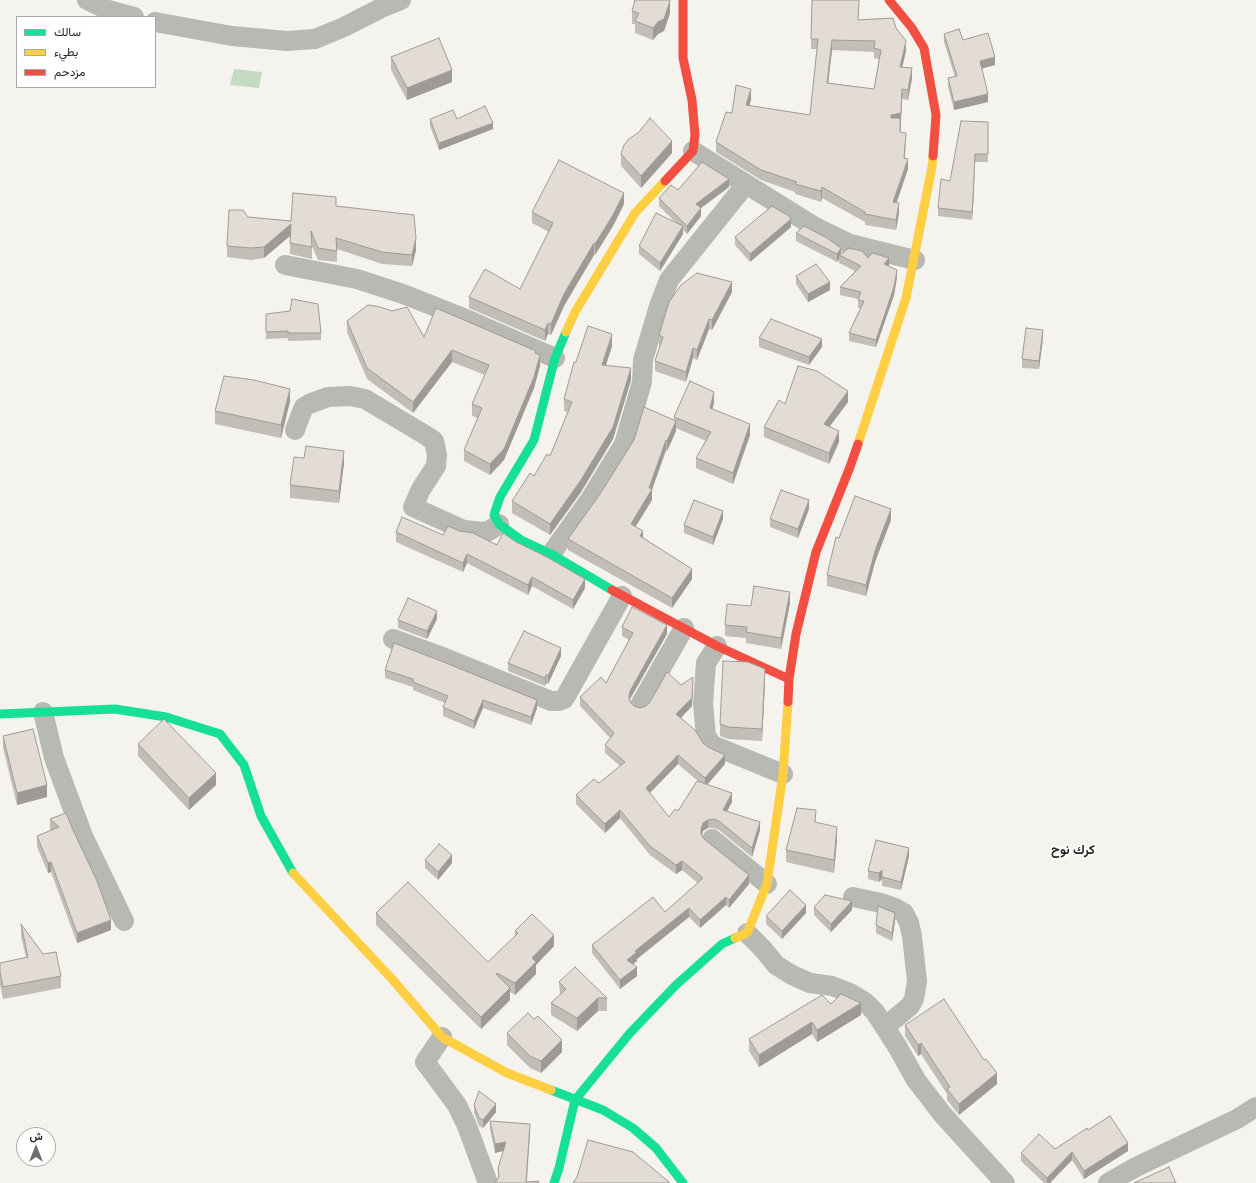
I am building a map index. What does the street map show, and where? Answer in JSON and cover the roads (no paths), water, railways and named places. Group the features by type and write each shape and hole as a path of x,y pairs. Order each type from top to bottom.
{"street":[{"path":"87,0 108,10 130,16"},
{"path":"156,22 232,36 287,41 315,39 344,27 380,8 401,0"},
{"path":"682,0 683,58 692,100 695,135 693,151 635,213 575,312 555,358 534,440 518,465 496,507 494,515 499,524 521,540 551,554 622,596 716,646 789,679"},
{"path":"747,933 766,884 777,821 783,774 789,679 796,634 816,552 850,467 906,298 915,260 932,167 936,115 924,48 912,28 889,0"},
{"path":"693,151 815,227 850,244 915,260"},
{"path":"551,554 591,498 624,444 642,382 643,360 659,306 669,280 746,184"},
{"path":"285,265 357,279 403,294 461,317 555,358"},
{"path":"295,430 304,407 309,404 328,397 350,396 365,399 427,436 434,442 437,455 436,466 421,489 413,507 464,530 482,532 488,531 499,524"},
{"path":"393,639 445,658 551,701 560,701 564,699 567,694 622,596"},
{"path":"640,706 684,628"},
{"path":"716,646 706,663 703,704 706,736 712,745 783,774"},
{"path":"0,714 116,709 166,717 220,734 244,765 261,816 291,871 392,979 442,1037 507,1073 603,1110 633,1128 656,1148 683,1183"},
{"path":"43,712 54,758 83,836 124,921"},
{"path":"712,839 766,884"},
{"path":"853,897 880,903 900,910 904,913 911,929 917,981 914,999 910,1006 886,1027"},
{"path":"747,933 776,965 792,975 810,983 832,986 850,993 865,1002 875,1012 886,1027 916,1080 943,1115 1005,1183"},
{"path":"554,1183 560,1168 575,1100 630,1033 676,985 722,944 747,933"},
{"path":"442,1037 425,1062 457,1105 467,1126 488,1183"},
{"path":"1108,1183 1136,1167 1237,1119 1256,1107"}],"district":[{"name":"كرك نوح","path":"1073,850"}]}
